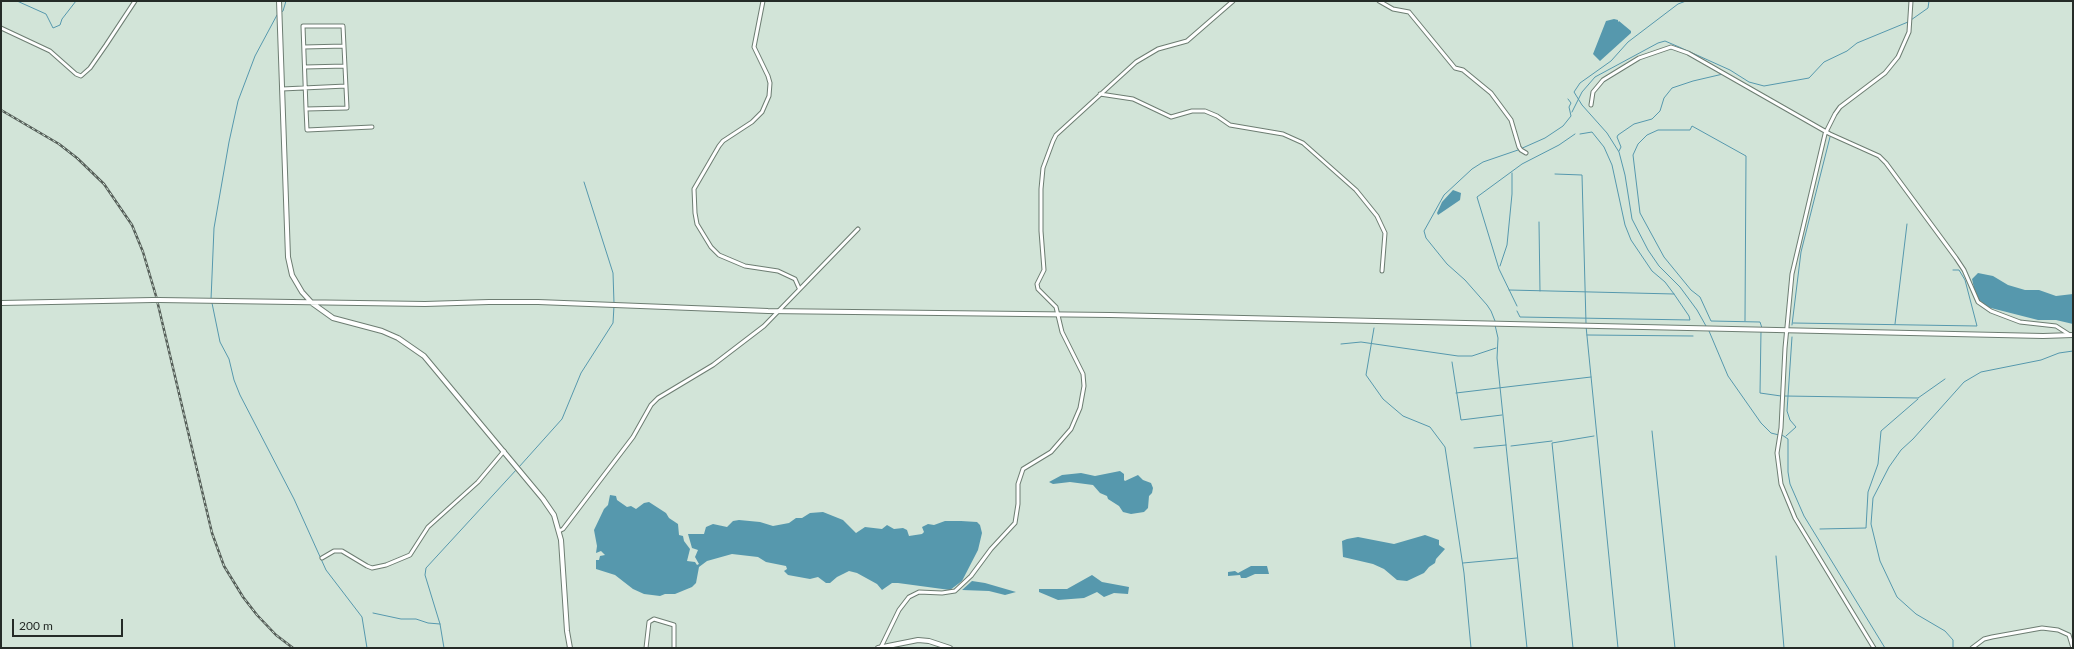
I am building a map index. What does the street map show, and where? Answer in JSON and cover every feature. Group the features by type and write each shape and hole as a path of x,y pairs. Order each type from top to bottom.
{"main road":[{"path":"279,1 288,257 292,275 302,292 312,303 333,318 382,331 398,338 434,366 549,507 559,532 567,631 570,648"},
{"path":"1,303 153,300 425,304 538,302 780,311 1059,314 2072,335"},
{"path":"879,648 918,640 928,641 950,648"}],"street":[{"path":"1,28 50,51 76,74 81,76 90,68 135,1"},
{"path":"763,1 754,47 768,76 770,83 769,96 762,112 752,122 723,141 719,146 694,189 695,213 697,224 711,246 719,255 745,266 778,271 795,279 800,288"},
{"path":"879,648 899,610 909,597 918,592 942,594 955,591 971,576 991,549 1015,523 1018,504 1018,484 1023,469 1051,452 1062,441 1074,424 1083,398 1084,380 1080,367 1062,332 1059,314 1052,301 1040,293 1037,284 1044,270 1041,231 1043,168 1056,135 1136,62 1158,49 1187,41 1233,1"},
{"path":"1379,1 1393,9 1409,12 1455,68 1463,70 1491,93 1511,120 1519,147 1526,153"},
{"path":"1874,648 1795,518 1784,495 1777,453 1780,435 1787,330 1795,257 1826,132 1840,107 1885,73 1898,57 1909,32 1911,1"},
{"path":"306,109 347,108 343,26 303,26 305,67 305,88 306,109 307,130 372,127"},
{"path":"304,47 344,46"},
{"path":"1591,105 1593,92 1603,80 1639,58 1671,47 1718,70 1826,132 1879,156 1886,163 1964,270 1974,297 1984,308 2020,322 2056,326 2072,335"},
{"path":"305,67 345,66"},
{"path":"282,89 346,86"},
{"path":"1100,94 1133,99 1171,117 1192,111 1205,111 1217,116 1230,125 1283,134 1303,143 1356,190 1377,216 1385,233 1382,271"},
{"path":"559,532 563,529 633,437 651,405 658,398 714,365 764,326 858,229"},
{"path":"322,558 334,551 342,551 372,568 391,564 410,555 428,527 478,482 504,451"},
{"path":"646,648 649,622 654,620 674,625 674,648"},
{"path":"1972,648 1984,639 2042,628 2058,630 2070,635 2073,648"}],"water":[{"path":"1614,19 1618,20 1618,22 1619,21 1631,31 1631,33 1600,61 1593,54 1606,21"},
{"path":"1453,190 1461,193 1460,200 1438,215 1437,213 1442,202"},
{"path":"1978,273 1993,276 2008,285 2025,290 2039,290 2056,296 2073,294 2073,324 2056,320 2038,320 1987,307 1976,297 1972,279"},
{"path":"1120,471 1124,474 1125,481 1138,475 1143,480 1151,483 1153,488 1152,493 1149,496 1148,508 1144,512 1131,514 1123,512 1119,506 1108,499 1107,496 1100,493 1093,485 1070,482 1053,484 1049,482 1062,475 1081,473 1095,476"},
{"path":"610,495 616,496 617,500 627,507 631,506 636,509 644,503 649,502 666,513 669,518 678,524 679,535 683,536 684,541 690,549 687,561 695,562 697,565 699,564 695,557 698,550 692,548 688,534 704,534 706,527 713,524 727,527 733,521 739,520 760,522 773,526 789,523 796,518 802,518 810,513 823,512 843,520 856,533 865,527 882,529 887,525 894,529 903,528 907,530 909,536 922,534 924,532 922,527 928,524 934,525 945,521 961,521 977,522 980,525 982,533 978,550 962,581 950,590 892,583 882,590 877,584 857,573 849,571 837,577 830,583 826,583 818,577 810,579 788,575 784,571 787,569 786,566 766,562 758,557 732,554 707,561 699,567 696,583 692,587 675,594 665,594 660,596 644,594 633,589 615,575 596,569 596,560 599,560 600,556 605,555 601,551 596,553 597,546 594,530 604,509 608,505"},
{"path":"1425,535 1439,540 1439,545 1445,549 1436,559 1435,563 1424,573 1407,581 1397,580 1384,569 1373,564 1343,557 1342,541 1347,539 1358,537 1394,544"},
{"path":"1251,566 1267,566 1269,574 1255,574 1246,578 1241,578 1240,575 1228,576 1228,572 1235,571 1238,573"},
{"path":"1092,575 1102,582 1129,587 1128,594 1114,593 1104,597 1097,592 1084,598 1058,600 1039,592 1039,589 1067,589"},
{"path":"972,581 985,583 1016,592 1005,595 989,591 962,590"}],"waterway":[{"path":"17,1 46,14 53,28 60,25 62,19 76,1"},
{"path":"280,13 283,11 286,1"},
{"path":"1686,1 1678,4 1628,42 1611,61 1580,83 1574,92 1582,105 1607,133 1619,152 1625,175 1632,219 1648,250 1659,266 1680,287 1697,310 1706,326"},
{"path":"1911,20 1928,8 1929,1"},
{"path":"211,300 214,228 229,142 238,101 255,56 277,15"},
{"path":"1572,112 1582,92 1595,77 1658,43 1665,41 1730,70 1749,82 1764,86 1809,78 1824,62 1847,51 1857,43 1908,22"},
{"path":"1619,151 1621,147 1617,137 1618,135 1634,124 1652,119 1660,111 1664,98 1672,88 1723,74"},
{"path":"1495,321 1487,305 1465,280 1447,264 1426,238 1424,231 1444,195 1472,169 1483,162 1518,150 1545,138 1563,126 1571,116 1569,107 1571,103 1568,99"},
{"path":"1745,321 1746,156 1692,126 1690,130 1658,130 1647,135 1638,144 1633,155 1640,213 1664,257 1691,290 1700,297 1711,321 1760,322 1762,328"},
{"path":"1517,311 1520,317 1690,320 1689,316 1674,294 1665,282 1652,271 1631,240 1625,225 1612,165 1604,147 1592,132 1580,134"},
{"path":"1517,306 1499,269 1477,197 1522,164 1559,145 1575,134"},
{"path":"1792,325 1801,252 1830,137"},
{"path":"1500,266 1507,245 1512,194 1512,173"},
{"path":"1555,174 1582,175 1586,323"},
{"path":"584,182 613,273 614,303"},
{"path":"1539,222 1540,291"},
{"path":"1895,324 1907,224"},
{"path":"1793,323 1977,326 1965,280 1959,270 1953,270"},
{"path":"1509,290 1674,294"},
{"path":"212,303 220,342 229,359 234,380 240,395 294,499 326,570 362,617 367,648"},
{"path":"519,467 562,419 581,373 613,323 614,306"},
{"path":"1495,325 1498,338 1497,358 1527,648"},
{"path":"1586,326 1618,648"},
{"path":"1374,328 1366,375 1383,399 1403,416 1430,427 1445,447 1464,573 1471,648"},
{"path":"1709,331 1728,376 1761,423 1771,433 1779,435"},
{"path":"1761,331 1760,393 1781,396"},
{"path":"1587,335 1693,336"},
{"path":"1786,436 1796,427 1790,420 1787,411 1792,337"},
{"path":"1341,344 1361,342 1458,356 1472,356 1496,348"},
{"path":"1953,648 1953,640 1945,631 1916,614 1897,597 1880,561 1871,524 1873,498 1889,467 1901,450 1913,439 1964,382 1981,372 2041,360 2059,353 2073,351"},
{"path":"1452,362 1461,420 1502,415"},
{"path":"1456,393 1591,377"},
{"path":"1784,396 1918,398 1945,379"},
{"path":"1820,529 1866,528 1868,492 1878,464 1881,431 1918,399"},
{"path":"1652,431 1675,648"},
{"path":"1782,435 1788,439 1788,472 1790,484 1804,516 1885,648"},
{"path":"1573,648 1552,443 1594,436"},
{"path":"1511,446 1552,441"},
{"path":"1474,448 1506,445"},
{"path":"444,648 440,624 425,575 426,568 517,469"},
{"path":"1776,556 1784,648"},
{"path":"1463,563 1517,558"},
{"path":"373,613 401,619 416,619 428,623 440,624"}],"railway":[{"path":"1,110 59,144 77,158 104,184 132,225 143,252 156,296 212,533 224,566 243,597 257,615 276,635 293,648"}]}
